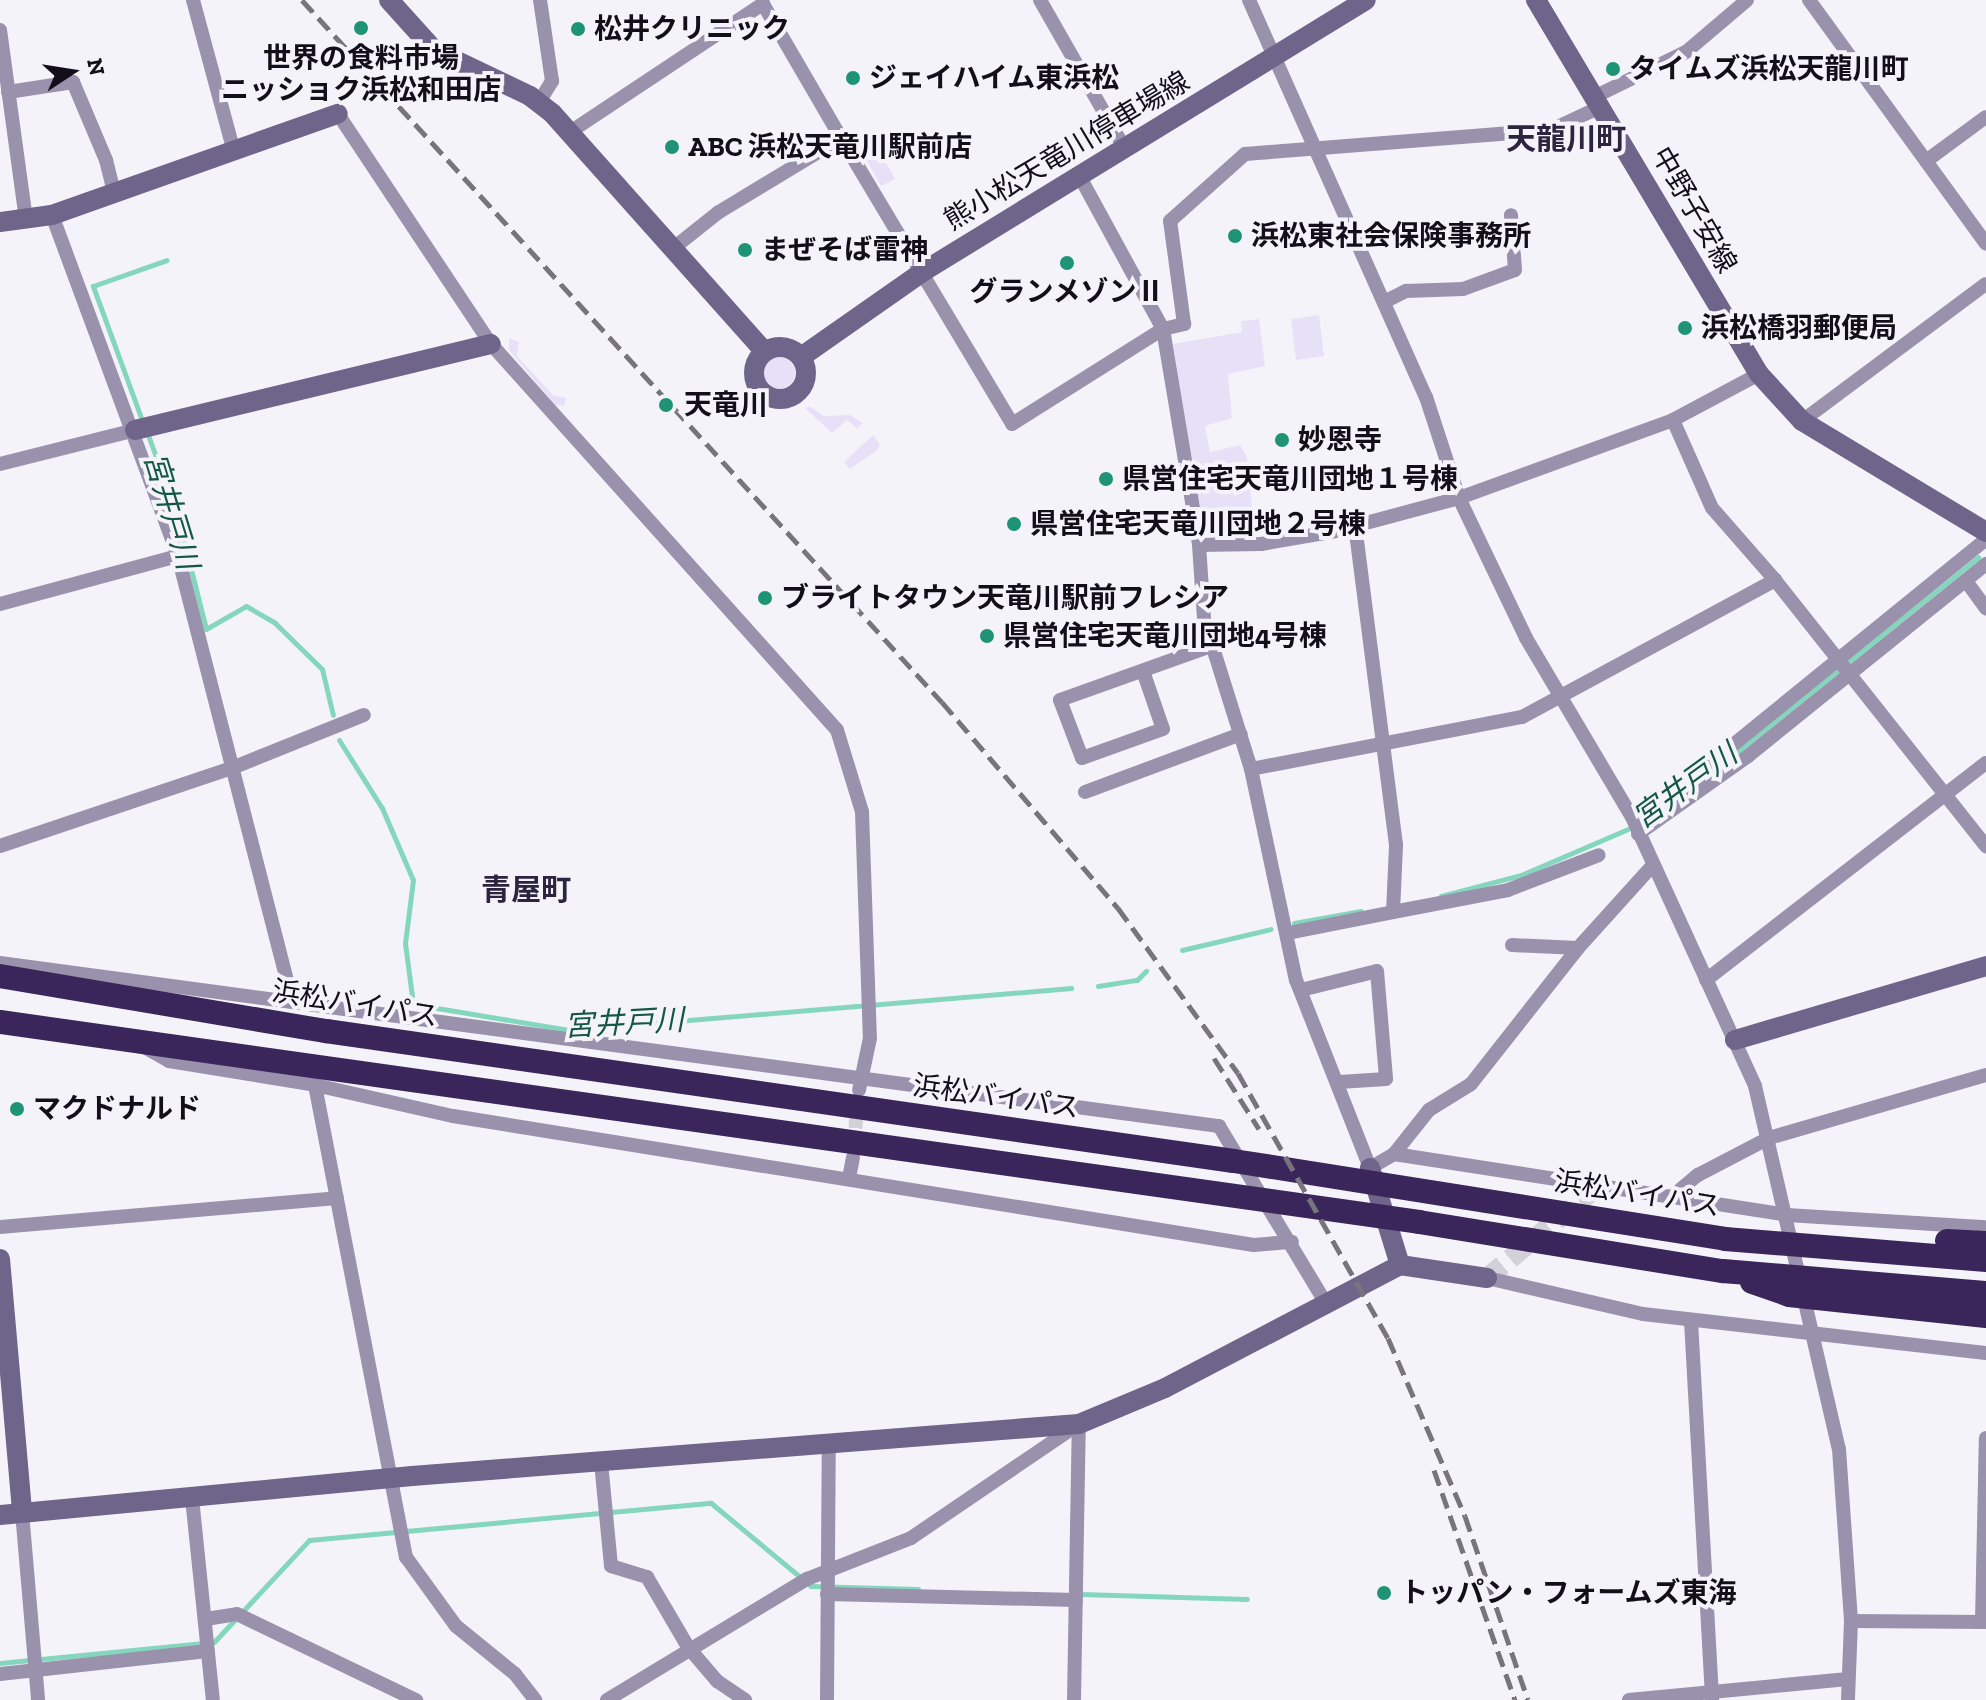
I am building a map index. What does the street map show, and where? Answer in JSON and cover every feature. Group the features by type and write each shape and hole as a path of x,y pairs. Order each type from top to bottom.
{"highway":[{"name":"浜松バイパス","path":"0,976 326,1031 1396,1185 1725,1239 1779,1231 1825,1242"},
{"path":"0,1022 140,1045 1419,1222 1723,1271 1789,1286 1986,1293"},
{"path":"1825,1242 1986,1243"},
{"path":"1825,1242 1986,1260"},
{"path":"1833,1289 1986,1316"}],"street":[{"path":"193,0 234,152"},
{"path":"389,0 434,50 539,102 570,132 671,250 764,351"},
{"path":"539,102 552,81 540,0"},
{"path":"1040,0 1125,149"},
{"path":"1249,0 1426,397 1459,498 1526,638 1564,697 1632,817 1735,1040 1769,1138 1779,1231 1816,1335 1839,1449 1851,1621 1848,1700"},
{"name":"熊小松天竜川停車場線","path":"801,357 924,271 1366,0"},
{"name":"中野子安線","path":"1536,0 1759,374 1802,421 1986,532"},
{"path":"570,132 766,2 841,138 924,271 1012,424 1163,329 1184,324 1170,221 1245,154 1551,130 1653,64 1686,52 1747,0"},
{"path":"1809,0 1986,244"},
{"path":"0,30 2,68 26,219"},
{"path":"8,92 73,82 106,160 114,193"},
{"path":"0,222 52,215 338,114 491,344 837,730 862,812 869,1010 866,1065 860,1084"},
{"path":"1926,161 1986,117"},
{"path":"671,250 719,212 841,138"},
{"path":"1080,177 1163,329 1199,545 1211,646 1251,769 1301,990 1370,1168 1400,1265"},
{"path":"52,215 141,429 178,556 292,1001"},
{"path":"1384,302 1406,291 1463,289 1515,270 1511,215"},
{"path":"1802,421 1986,284"},
{"path":"0,464 491,344"},
{"path":"780,346 801,357 806,373 801,389 788,398 771,398 754,381 754,365 764,351 780,346"},
{"path":"1199,545 1261,544 1355,525 1459,498 1673,420 1759,374"},
{"path":"1673,420 1712,508 1775,580 1948,794 1986,846"},
{"path":"1355,525 1396,845 1393,907"},
{"path":"1632,817 1696,775 1986,539"},
{"path":"0,604 178,556"},
{"path":"1638,833 1693,799 1986,564"},
{"path":"1251,769 1498,725 1564,697 1775,580"},
{"path":"1966,581 1986,609"},
{"path":"1143,671 1163,729 1082,758 1060,700 1211,646"},
{"path":"0,846 232,768 364,715"},
{"path":"1085,792 1241,734"},
{"path":"1706,980 1986,763"},
{"path":"1288,933 1393,907 1508,890 1599,855"},
{"path":"1370,1168 1394,1154 1429,1110 1471,1084 1578,948 1653,865"},
{"path":"1512,945 1578,948"},
{"path":"0,963 292,1001 860,1084 1219,1126 1292,1242 1325,1302"},
{"path":"1735,1040 1986,966"},
{"path":"1301,990 1377,971 1386,1079 1339,1082"},
{"path":"140,1045 169,1061 315,1085 453,1116 1254,1245 1292,1242"},
{"path":"1669,1199 1698,1175 1769,1138 1986,1075"},
{"path":"315,1085 406,1557 456,1626 515,1674 535,1700"},
{"path":"1394,1154 1669,1199 1779,1231 1986,1227"},
{"path":"849,1178 853,1157"},
{"path":"0,1227 337,1198"},
{"path":"0,1259 38,1700"},
{"path":"607,1700 688,1647 807,1579 827,1575 955,1512 1079,1424 1165,1388 1400,1265 1487,1278 1691,1321 1986,1353"},
{"path":"1691,1321 1713,1695"},
{"path":"0,1515 391,1478 1079,1424"},
{"path":"1074,1700 1079,1424"},
{"path":"1851,1621 1984,1622 1986,1438"},
{"path":"827,1700 829,1442"},
{"path":"601,1462 611,1566 647,1577 688,1647 717,1681 745,1700"},
{"path":"192,1498 213,1700"},
{"path":"827,1594 1076,1595"},
{"path":"206,1626 243,1616 416,1700"},
{"path":"0,1674 34,1663 208,1650"},
{"path":"1629,1700 1713,1695 1848,1679"}],"shaded area":[{"path":"876,145 895,179 881,186 863,154"},
{"path":"1319,315 1324,356 1296,360 1291,319"},
{"path":"1259,319 1265,366 1228,374 1232,418 1205,426 1210,452 1240,445 1247,457 1253,515 1259,523 1273,519 1274,531 1213,539 1202,530 1173,344 1242,332 1241,321"},
{"path":"509,338 519,342 517,356 553,395 566,398 564,406 555,405 509,350"},
{"path":"779,357 790,362 795,373 790,384 779,389 768,384 763,373 768,362"},
{"path":"809,406 824,416 850,415 863,423 857,429 847,420 832,433 805,408"},
{"path":"873,435 880,445 876,451 850,469 844,462"}],"waterway":[{"name":"宮井戸川","path":"143,423 93,286 167,260"},
{"name":"宮井戸川","path":"147,432 178,518 206,629 246,606 275,623 322,669 333,715"},
{"name":"宮井戸川","path":"1702,780 1978,557"},
{"name":"宮井戸川","path":"339,740 382,808 413,880 405,943 413,1004 569,1030 1071,988"},
{"name":"宮井戸川","path":"1441,896 1521,875 1635,826"},
{"name":"宮井戸川","path":"1294,923 1361,911"},
{"name":"宮井戸川","path":"1182,950 1271,929"},
{"name":"宮井戸川","path":"1098,986 1137,980 1146,971"},
{"path":"0,1663 214,1642 309,1540 711,1503 811,1586 918,1589"},
{"path":"1080,1594 1247,1599"}],"tunnel":[{"path":"853,1149 858,1102"},
{"path":"1487,1278 1597,1187"}],"railway":[{"path":"302,0 942,702 1118,908 1238,1073 1388,1338 1465,1516 1528,1700"},
{"path":"1214,1058 1259,1129"},
{"path":"1434,1470 1515,1700"}],"place":[{"name":"世界の食料市場 ニッショク浜松和田店","path":"361,28"},
{"name":"松井クリニック","path":"578,29"},
{"name":"タイムズ浜松天龍川町","path":"1613,69"},
{"name":"ジェイハイム東浜松","path":"853,78"},
{"name":"ABC 浜松天竜川駅前店","path":"672,147"},
{"name":"浜松東社会保険事務所","path":"1235,236"},
{"name":"まぜそば雷神","path":"745,250"},
{"name":"グランメゾンⅡ","path":"1067,263"},
{"name":"浜松橋羽郵便局","path":"1685,328"},
{"name":"天竜川","path":"666,405"},
{"name":"妙恩寺","path":"1282,440"},
{"name":"県営住宅天竜川団地１号棟","path":"1106,479"},
{"name":"県営住宅天竜川団地２号棟","path":"1014,524"},
{"name":"ブライトタウン天竜川駅前フレシア","path":"765,598"},
{"name":"県営住宅天竜川団地4号棟","path":"987,636"},
{"name":"マクドナルド","path":"17,1109"},
{"name":"トッパン・フォームズ東海","path":"1384,1593"}],"district":[{"name":"天龍川町","path":"1566,139"},
{"name":"青屋町","path":"526,890"}]}
